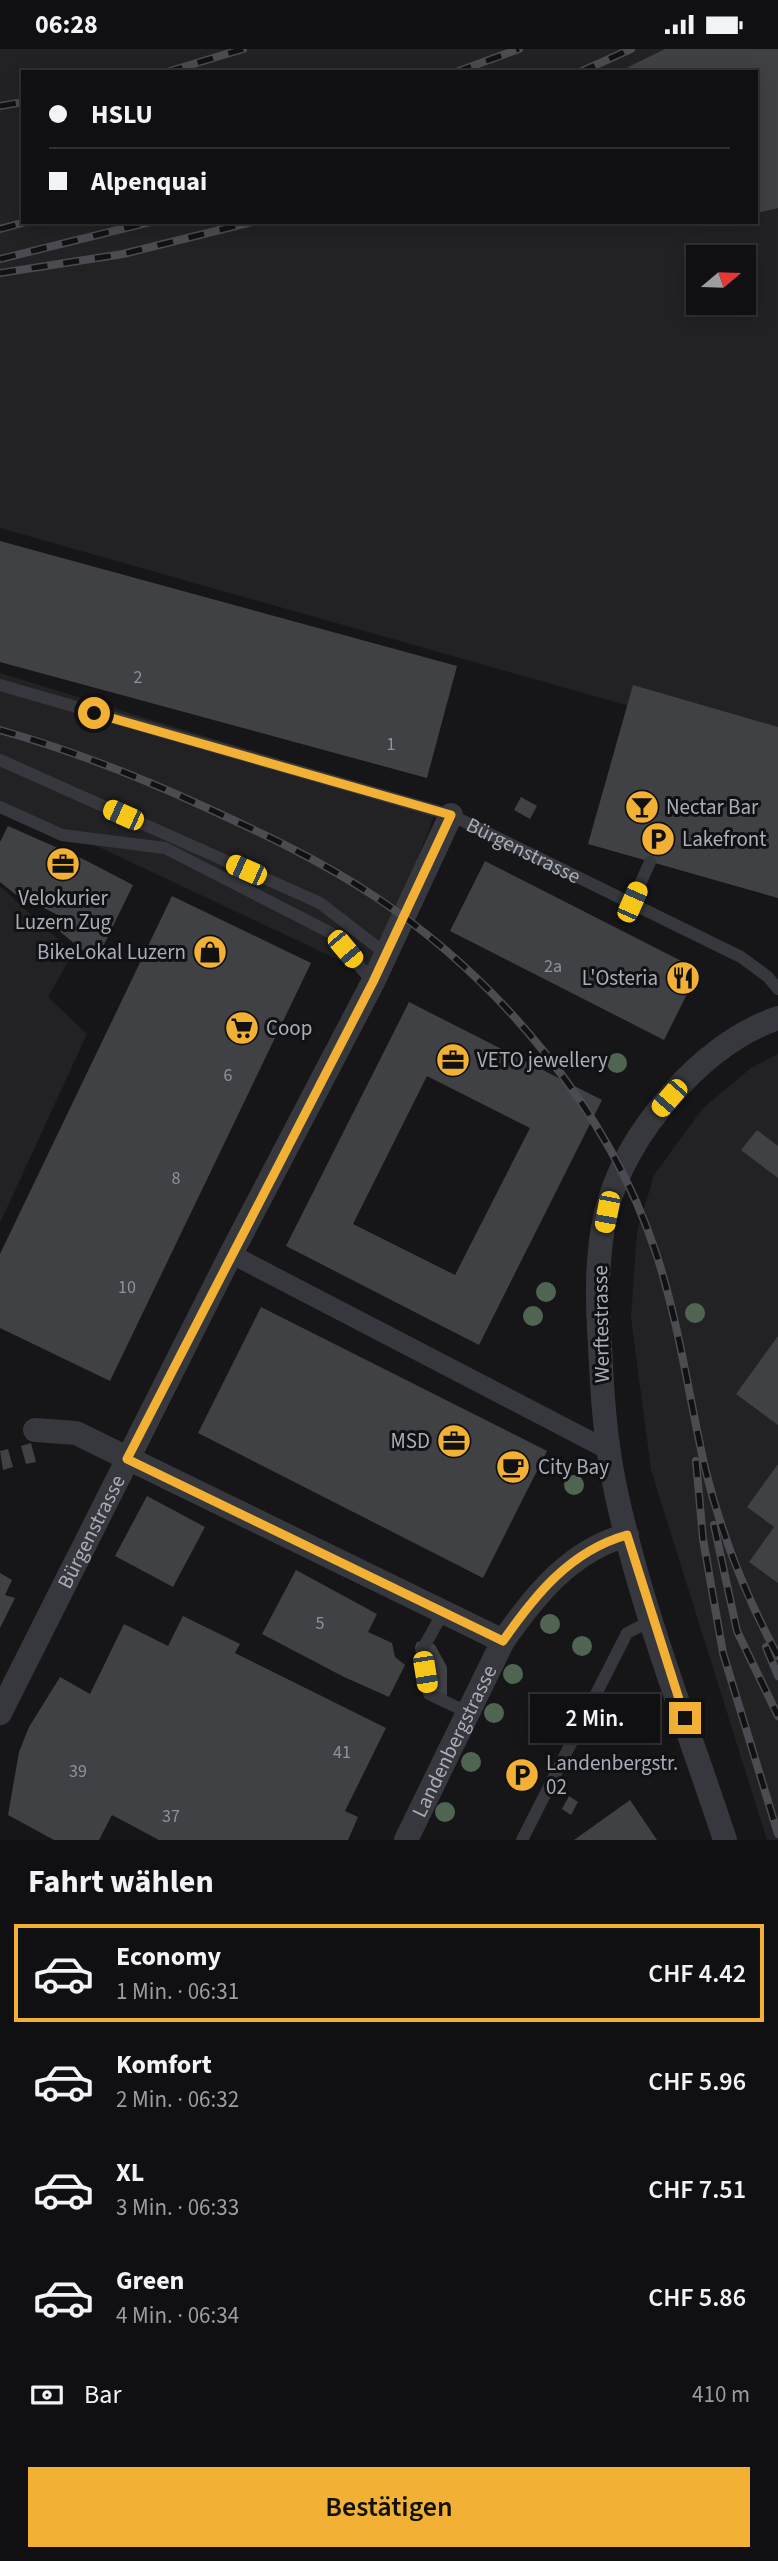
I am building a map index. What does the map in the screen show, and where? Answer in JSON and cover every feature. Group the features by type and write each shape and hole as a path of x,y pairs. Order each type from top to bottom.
{"street":[{"name":"Bürgenstrasse","path":"3,1701 373,982 451,815"},
{"name":"Werftestrasse","path":"724,1840 627,1535 608,1450 597,1295 602,1237 617,1180 643,1130 683,1081 750,1030 778,1018"},
{"path":"231,1254 608,1450"},
{"path":"35,1430 76,1433 503,1641"},
{"name":"Landenbergstrasse","path":"406,1840 503,1641 553,1578 585,1554 627,1535"}],"lane":[{"path":"0,685 451,815"},
{"path":"0,760 320,903 386,954"},
{"path":"0,807 62,835 164,848 331,933 373,982"},
{"name":"Bürgenstrasse","path":"451,815 741,957 768,977 778,989"},
{"path":"632,902 650,862"},
{"path":"444,1611 422,1650 429,1694 469,1713"},
{"path":"523,1840 627,1633 653,1620"}],"shaded area":[{"path":"0,49 778,49 778,748 0,528"},
{"path":"0,673 437,808 373,976 20,810 0,811"},
{"path":"0,886 73,953 48,997 87,1034 0,1223"},
{"path":"778,1054 778,1840 767,1840 651,1470 631,1317 637,1232 654,1175 703,1108 751,1068"}],"building":[{"path":"665,49 778,49 778,208 758,213 758,70 622,70"},
{"path":"0,541 457,666 427,778 0,662"},
{"path":"633,685 778,727 778,898 588,844"},
{"path":"521,797 537,806 530,819 514,810"},
{"path":"8,826 85,860 133,885 96,961 53,926 58,915 15,894 0,882 0,842"},
{"path":"485,861 699,970 664,1040 450,931"},
{"path":"172,896 311,963 110,1381 0,1328 0,1254"},
{"path":"409,1002 602,1100 479,1345 286,1246","holes":["427,1076 530,1128 455,1275 353,1224"]},
{"path":"757,1130 778,1146 778,1178 741,1150"},
{"path":"261,1307 547,1451 483,1578 198,1433"},
{"path":"778,1336 778,1425 736,1394"},
{"path":"31,1443 36,1462 26,1464 21,1446"},
{"path":"8,1449 13,1467 3,1470 0,1451"},
{"path":"778,1464 778,1583 749,1562 774,1527 747,1507"},
{"path":"147,1496 205,1527 173,1587 115,1556"},
{"path":"296,1570 377,1614 368,1632 392,1643 395,1657 405,1665 389,1697 262,1634"},
{"path":"0,1573 12,1580 5,1595 15,1598 0,1628"},
{"path":"183,1616 240,1644 235,1653 386,1728 345,1811 358,1817 348,1840 159,1840 112,1815 99,1840 54,1840 8,1815 19,1752 29,1727 60,1677 90,1694 124,1624 168,1646"},
{"path":"427,1640 435,1645 447,1667 447,1696 422,1685 419,1677 415,1647 417,1642"},
{"path":"569,1796 578,1802 571,1815 562,1809"},
{"path":"630,1800 657,1840 574,1840"}],"railway":[{"path":"174,70 243,49"},
{"path":"461,70 519,49"},
{"path":"584,70 631,49"},
{"path":"0,106 21,102"},
{"path":"0,229 21,223"},
{"path":"0,259 142,224"},
{"path":"0,273 123,254 244,224"},
{"path":"0,730 79,755 156,786 271,838 334,871 420,929 506,1007 544,1052 579,1099 609,1148 635,1200 656,1253 671,1306 705,1468 719,1517 745,1588 778,1656"},
{"path":"696,1461 703,1539 723,1653 778,1834"},
{"path":"714,1525 737,1631 778,1716"},
{"path":"766,1647 778,1676"}],"place":[{"name":"Nectar Bar","path":"642,807"},
{"name":"Lakefront","path":"658,839"},
{"name":"Velokurier Luzern Zug","path":"63,864"},
{"name":"BikeLokal Luzern","path":"210,952"},
{"name":"L'Osteria","path":"683,978"},
{"name":"Coop","path":"242,1028"},
{"name":"VETO jewellery","path":"453,1060"},
{"name":"MSD","path":"454,1441"},
{"name":"City Bay","path":"513,1467"},
{"name":"Landenbergstr. 02","path":"522,1775"}],"route":[{"path":"94,713 451,815 373,982 127,1459 503,1641 539,1593 567,1566 603,1543 627,1535 685,1718"}]}
